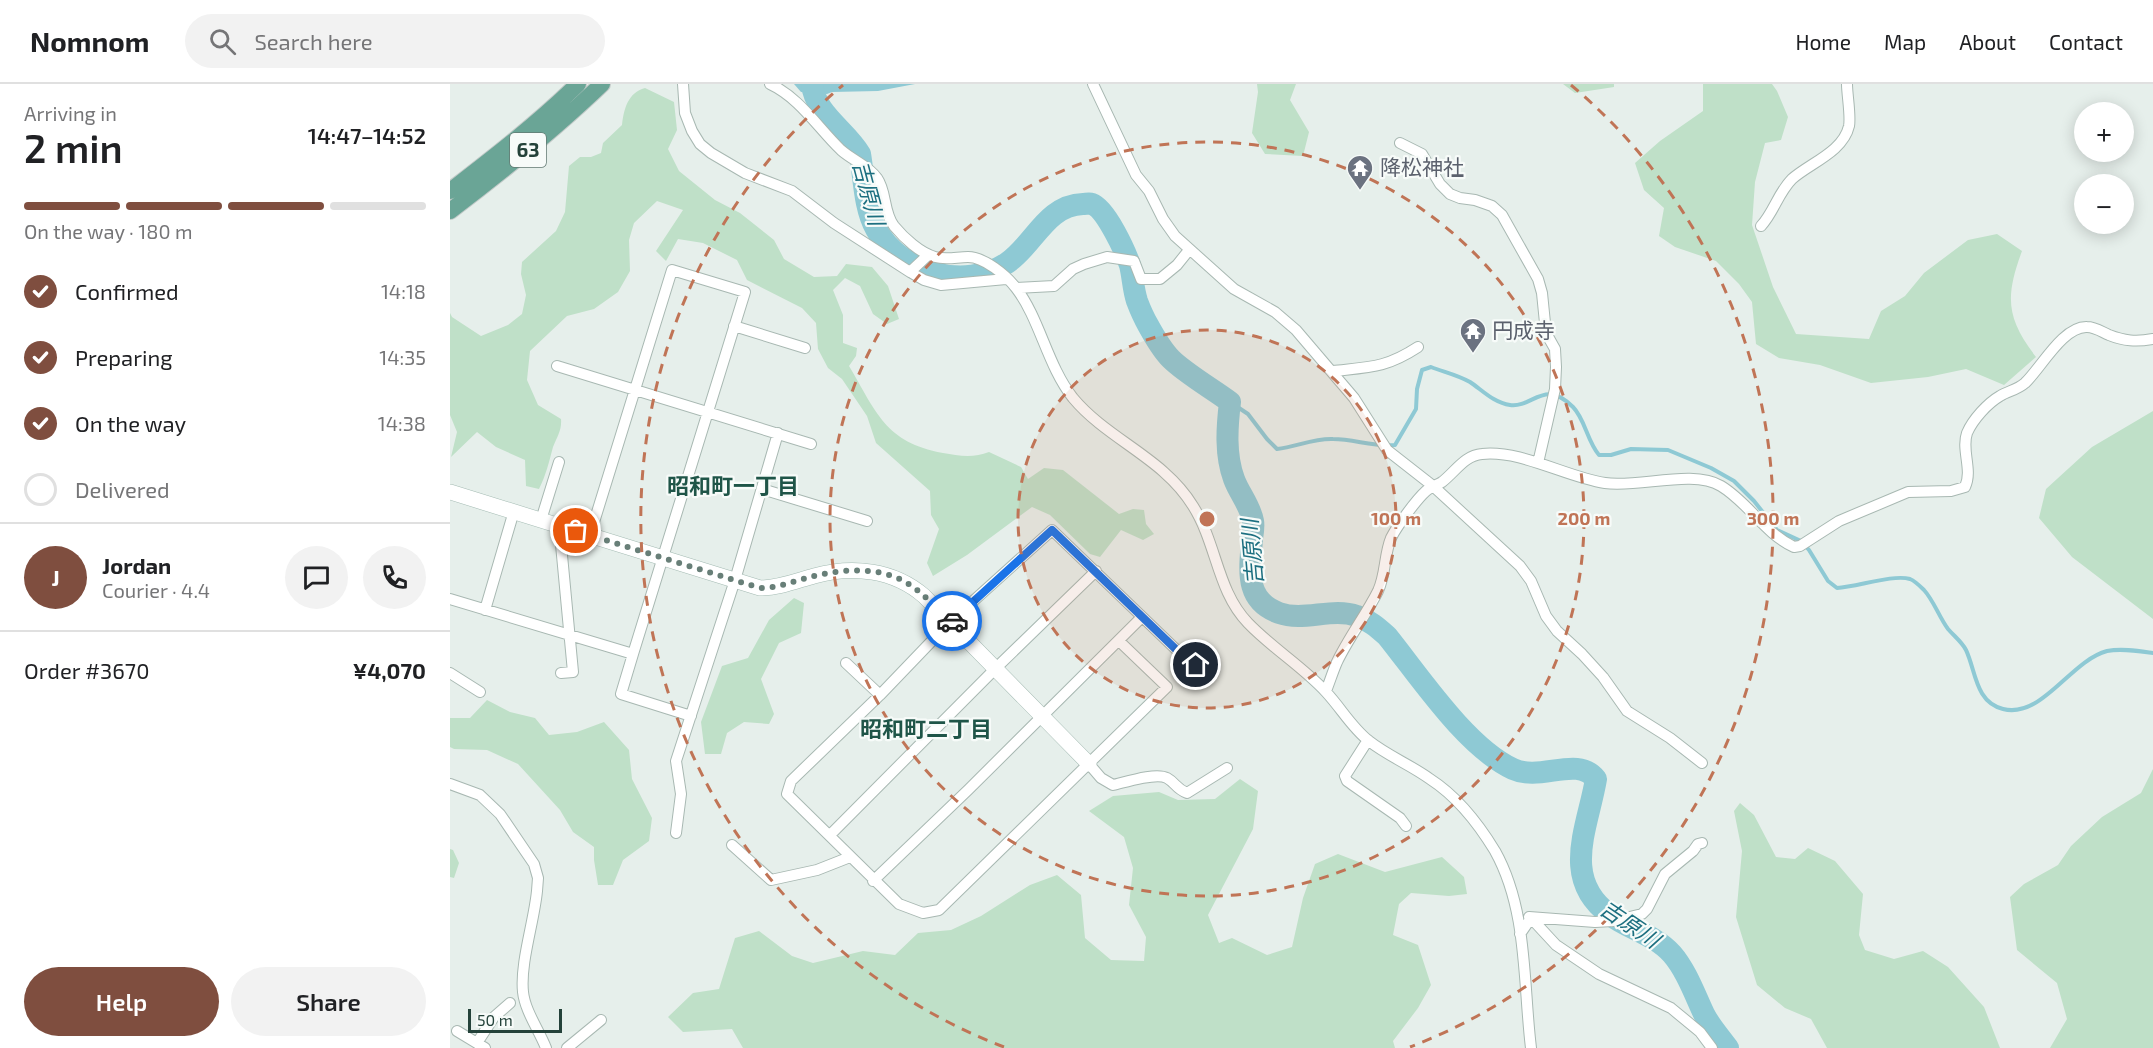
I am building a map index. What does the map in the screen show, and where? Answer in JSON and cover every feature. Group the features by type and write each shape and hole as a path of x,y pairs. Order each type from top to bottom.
{"main road":[{"name":"63","path":"450,191 536,122 578,84"},
{"name":"63","path":"450,211 511,165 602,84"}],"street":[{"path":"683,84 685,112 692,131 700,144 711,153 745,173 792,191 834,223 924,280 941,285 1005,277"},
{"path":"770,84 795,101 841,151 871,171 878,179 888,216 895,227 928,255 940,259 972,257 982,260 1016,288 1028,309 1055,370 1073,397 1096,421 1154,463 1174,481 1192,504 1204,525 1224,585 1234,605 1247,622 1326,691 1368,740 1430,778 1457,799 1476,822 1496,853 1517,907 1532,1048"},
{"path":"1093,84 1136,175 1149,191 1163,219 1175,236 1234,289 1275,312 1296,330 1354,398 1384,445 1433,486 1520,567 1531,581 1546,616 1603,677 1627,711 1670,738 1702,763"},
{"path":"1761,226 1767,220 1779,195 1792,179 1816,163 1845,136 1850,124 1847,84"},
{"path":"1400,143 1422,154 1440,183 1450,194 1492,206 1502,215 1539,279 1546,333 1555,349 1556,367 1555,389 1538,463"},
{"path":"1016,288 1054,286 1072,269 1107,257 1134,261 1141,279 1160,279 1177,265 1189,250"},
{"path":"910,272 928,255"},
{"path":"590,535 672,270 745,292 621,694 691,716"},
{"path":"734,326 805,348"},
{"path":"1326,691 1337,662 1378,591 1391,539 1425,491 1441,482 1471,456 1482,453 1505,456 1538,463 1604,483 1626,484 1691,479 1707,481 1720,485 1738,498 1772,534 1794,547 1803,544 1839,521 1908,492 1951,491 1965,487 1969,478 1967,434 1976,419 1993,400 2024,383 2059,342 2077,329 2087,326 2123,340 2135,342 2153,339"},
{"path":"1333,371 1382,366 1398,360 1418,347"},
{"path":"557,366 811,444"},
{"path":"676,833 681,794 676,761 735,580 778,433"},
{"path":"541,520 559,462"},
{"path":"762,489 867,521"},
{"path":"450,492 760,588 774,588 817,575 845,570 864,570 892,576 912,586 950,622 1101,778 1113,785 1156,775 1168,778 1177,789 1187,793 1227,768"},
{"path":"485,610 514,511"},
{"path":"561,526 573,672 561,673"},
{"path":"1119,641 1167,687 939,910 923,913 898,904 788,794 791,781 880,695 950,622 1052,530 1187,660 1196,665"},
{"path":"830,835 1096,571"},
{"path":"450,600 633,654"},
{"path":"873,880 968,790 1142,617"},
{"path":"846,663 880,695"},
{"path":"450,673 480,692"},
{"path":"1368,740 1345,776 1347,781 1400,818 1406,825"},
{"path":"450,784 480,795 500,814 534,864 538,878 537,891 523,992 546,1048"},
{"path":"1531,918 1613,921 1642,914 1647,909 1665,874 1698,844 1702,843"},
{"path":"732,845 771,880 817,870 850,857"},
{"path":"1517,907 1531,918 1556,945 1599,974 1671,1008 1700,1032 1712,1048"},
{"path":"1520,934 1531,918"},
{"path":"458,1031 481,1046 494,1017 510,1003"},
{"path":"567,1048 601,1020"}],"green space":[{"path":"1257,84 1296,84 1290,100 1309,132 1303,156 1265,154 1252,133 1258,92"},
{"path":"1563,84 1614,84 1614,87 1575,93"},
{"path":"1703,84 1772,84 1788,117 1781,140 1765,143 1755,182 1752,225 1773,287 1796,334 1869,339 1881,311 1905,296 1924,273 1968,240 1997,234 2022,251 2013,281 2011,307 2019,330 2036,357 2004,385 1966,369 1928,377 1871,383 1820,365 1779,358 1756,344 1752,302 1739,284 1716,261 1675,247 1659,236 1664,208 1644,190 1635,163 1660,141 1703,111"},
{"path":"645,88 674,102 677,130 668,149 679,171 715,200 740,213 774,240 784,259 814,277 837,276 846,264 872,267 888,286 899,319 887,324 873,314 860,286 845,278 833,290 843,315 843,343 857,348 856,356 849,366 876,411 895,433 923,448 943,453 966,456 989,452 1021,467 1028,479 1044,468 1063,470 1119,514 1133,509 1144,510 1146,524 1154,534 1143,540 1121,530 1100,557 1090,554 1050,515 1032,507 967,555 933,576 927,563 939,529 931,515 930,491 876,443 867,416 842,379 828,368 818,349 816,323 802,308 747,280 737,260 703,243 678,239 666,261 656,251 683,210 657,201 634,223 629,240 630,271 618,292 594,309 567,316 530,351 527,380 538,405 561,419 560,430 539,489 526,486 525,460 496,447 477,432 451,457 457,432 450,415 450,313 452,317 481,336 508,325 522,314 526,295 521,274 522,262 556,231 565,212 569,166 580,157 591,157 601,153 603,143 622,125 631,97"},
{"path":"2153,411 2153,619 2072,557 2039,518 2046,489 2092,447"},
{"path":"794,598 804,603 801,633 779,643 761,679 774,714 769,724 744,722 727,733 721,754 705,754 701,722 722,666 748,658 769,620"},
{"path":"487,700 510,712 535,718 549,735 577,732 604,722 629,750 632,779 652,818 649,841 623,860 613,885 598,885 594,847 573,832 560,810 518,764 487,750 450,747 450,718 470,718"},
{"path":"2153,769 2153,1048 2050,1048 2067,1019 2057,983 2017,950 2010,897 2024,884 2058,865 2071,846 2102,817 2141,793"},
{"path":"1240,779 1258,791 1253,829 1208,915 1219,943 1232,938 1267,955 1292,947 1303,898 1315,864 1338,854 1385,872 1442,857 1464,877 1467,894 1449,896 1411,893 1399,904 1393,935 1418,945 1431,985 1418,1008 1393,1041 1395,1048 743,1048 732,1029 683,1032 668,1017 693,993 719,989 735,938 759,931 792,956 813,963 863,951 895,955 918,933 951,930 981,916 1030,885 1057,875 1081,895 1085,938 1111,960 1144,961 1146,937 1129,905 1133,868 1124,837 1089,811 1113,796 1159,792 1178,800 1215,799"},
{"path":"1740,803 1754,815 1776,857 1795,859 1808,848 1835,861 1863,894 1859,935 1865,950 1894,959 1923,951 1948,967 1984,1007 2000,1048 1827,1048 1811,1019 1785,1008 1757,985 1736,917 1742,851 1734,811"},
{"path":"450,849 453,850 459,863 454,878 450,877"}],"water":[{"path":"794,84 915,84 878,91 827,94 801,92"}],"waterway":[{"name":"吉原川","path":"812,84 814,95 825,113 860,154 867,202 876,229 901,257 917,266 935,273 953,276 972,276 990,271 1007,263 1059,211 1083,204 1097,207 1109,222 1124,250 1130,265 1138,304 1162,348 1184,370 1230,402 1229,460 1234,479 1253,521 1250,573 1255,592 1260,600 1279,613 1289,615 1338,613 1357,616 1365,620 1387,636 1445,710 1478,745 1495,759 1524,772 1579,769 1588,772 1596,779 1581,852 1581,869 1586,885 1595,901 1610,915 1658,942 1672,954 1686,975 1706,1018 1728,1048"},
{"path":"1230,402 1248,414 1277,449 1326,439 1395,445 1416,409 1417,389 1422,370 1431,367 1470,382 1504,404 1518,405 1546,394 1554,395 1563,399 1577,412 1599,455 1611,455 1631,449 1668,450 1711,468 1734,481 1754,501 1777,530 1801,541 1828,581 1837,588 1894,578 1914,581 1928,594 1948,629 1964,647 1982,693 1987,700 2003,709 2017,710 2030,706 2081,666 2107,651 2153,653"}],"way so far":[{"path":"576,531 760,588 774,588 817,575 845,570 864,570 892,576 912,586 950,622 952,621"}],"place":[{"name":"降松神社","path":"1360,191"},
{"name":"円成寺","path":"1473,354"}],"district":[{"name":"昭和町一丁目","path":"733,486"},
{"name":"昭和町二丁目","path":"926,729"}],"route":[{"path":"952,621 1052,530 1187,660 1196,665"}]}
